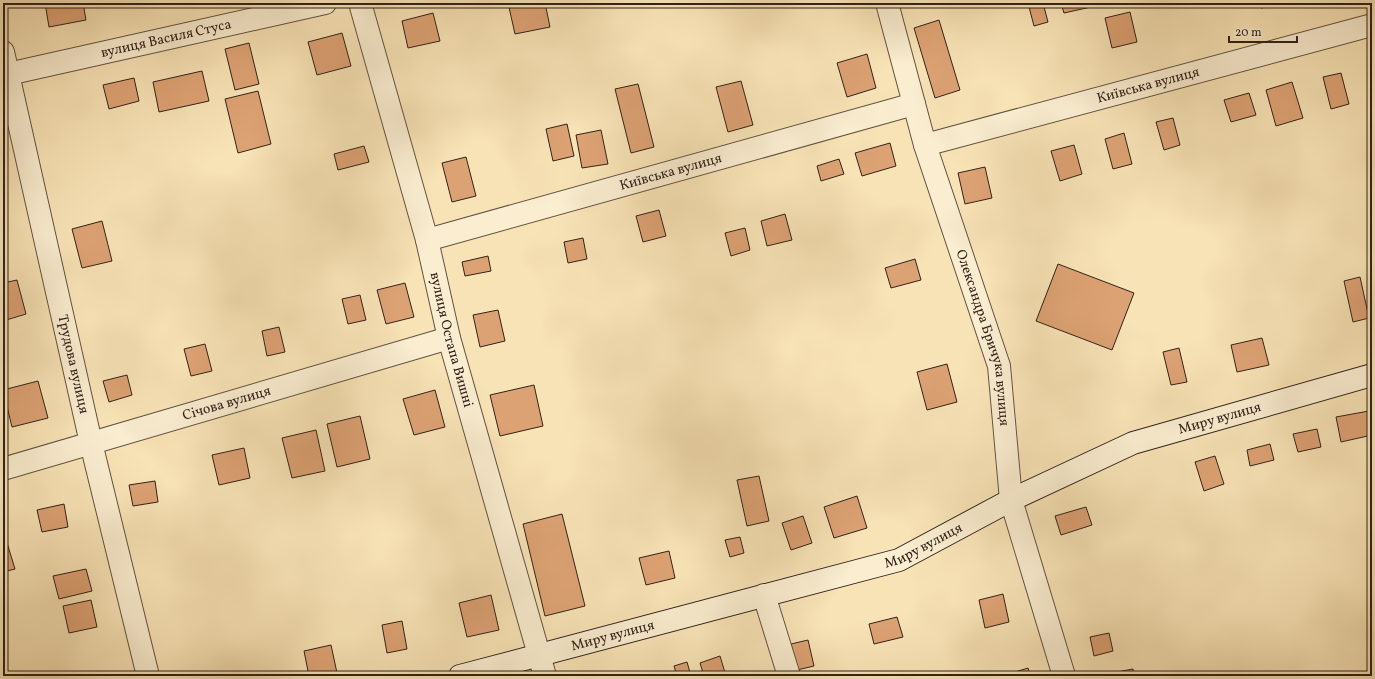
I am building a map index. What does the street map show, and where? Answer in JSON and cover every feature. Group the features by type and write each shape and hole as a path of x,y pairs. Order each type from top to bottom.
{"street":[{"name":"вулиця Василя Стуса","path":"8,74 325,3"},
{"name":"вулиця Остапа Вишні","path":"360,3 426,240 449,338 542,666"},
{"name":"Олександра Бричука вулиця","path":"887,3 925,145 1000,366 1010,500 1064,676"},
{"name":"Київська вулиця","path":"925,145 1372,25"},
{"name":"Трудова вулиця","path":"3,52 91,443 148,676"},
{"name":"Київська вулиця","path":"426,240 914,104"},
{"name":"Січова вулиця","path":"3,468 449,338"},
{"name":"Миру вулиця","path":"460,676 542,666 764,595 899,560 1010,500 1133,443 1372,375"},
{"path":"764,595 789,676"}],"building":[{"path":"45,3 83,3 86,20 49,27"},
{"path":"508,3 545,3 550,27 515,34"},
{"path":"589,3 605,3 591,7"},
{"path":"1028,3 1043,3 1048,22 1034,26"},
{"path":"1061,3 1090,3 1091,7 1064,13"},
{"path":"1260,3 1275,3 1276,5 1261,8"},
{"path":"1130,12 1137,42 1112,48 1105,18"},
{"path":"433,13 440,41 408,48 402,21"},
{"path":"939,20 960,90 935,98 914,28"},
{"path":"342,33 351,66 317,75 308,42"},
{"path":"249,43 259,84 235,90 225,49"},
{"path":"867,54 876,88 847,97 837,63"},
{"path":"202,71 209,101 159,112 153,82"},
{"path":"1341,73 1349,104 1331,109 1323,77"},
{"path":"134,78 139,101 109,109 103,85"},
{"path":"741,81 753,125 728,132 716,87"},
{"path":"1292,82 1303,118 1276,126 1266,90"},
{"path":"638,84 654,147 631,153 615,89"},
{"path":"258,91 271,144 238,153 225,99"},
{"path":"1249,93 1256,115 1231,122 1224,100"},
{"path":"1173,118 1180,145 1164,150 1156,122"},
{"path":"567,124 574,156 553,161 546,129"},
{"path":"601,130 608,164 582,168 576,135"},
{"path":"1124,133 1132,164 1113,169 1105,139"},
{"path":"890,143 896,166 862,176 855,153"},
{"path":"1074,145 1082,174 1060,181 1051,151"},
{"path":"364,146 369,162 338,170 334,154"},
{"path":"466,157 476,196 452,202 442,163"},
{"path":"839,159 844,174 821,181 817,166"},
{"path":"985,167 992,198 965,204 958,173"},
{"path":"659,210 666,236 643,242 636,216"},
{"path":"785,214 792,240 767,246 761,221"},
{"path":"102,221 112,261 82,268 72,229"},
{"path":"745,228 750,250 731,256 725,233"},
{"path":"583,238 587,259 568,263 564,242"},
{"path":"488,256 491,271 465,276 462,262"},
{"path":"915,259 921,280 891,288 885,268"},
{"path":"1058,264 1134,293 1112,350 1036,321"},
{"path":"1360,277 1369,318 1353,322 1344,281"},
{"path":"17,280 26,314 3,321 3,283"},
{"path":"405,283 414,317 386,324 377,290"},
{"path":"360,295 366,320 348,324 342,299"},
{"path":"498,310 505,341 480,347 473,315"},
{"path":"279,327 285,352 267,356 262,331"},
{"path":"1262,338 1269,365 1237,372 1231,345"},
{"path":"205,344 212,371 191,376 184,349"},
{"path":"1179,348 1187,382 1171,385 1163,352"},
{"path":"947,364 957,402 927,410 917,372"},
{"path":"127,375 132,395 109,402 103,381"},
{"path":"38,381 48,418 12,427 3,390"},
{"path":"534,385 543,426 500,436 490,395"},
{"path":"435,390 445,427 414,435 403,399"},
{"path":"1369,411 1372,435 1341,442 1336,417"},
{"path":"360,416 370,459 337,467 327,424"},
{"path":"1317,429 1321,447 1298,452 1293,434"},
{"path":"316,430 325,471 292,478 282,438"},
{"path":"1270,444 1274,460 1250,466 1247,450"},
{"path":"244,448 250,478 219,485 212,455"},
{"path":"1215,456 1224,484 1204,491 1195,462"},
{"path":"759,476 769,521 747,526 737,480"},
{"path":"155,481 158,502 133,506 129,485"},
{"path":"857,496 867,528 834,538 824,507"},
{"path":"64,504 68,527 42,532 37,510"},
{"path":"1086,507 1092,525 1061,535 1055,516"},
{"path":"562,514 585,606 545,616 523,524"},
{"path":"803,516 812,543 791,550 782,523"},
{"path":"4,533 15,569 3,572 3,534"},
{"path":"740,537 744,553 730,557 725,540"},
{"path":"669,551 675,578 646,585 639,558"},
{"path":"86,569 92,591 59,599 53,576"},
{"path":"1003,594 1009,622 985,628 979,600"},
{"path":"491,595 499,630 467,637 459,603"},
{"path":"91,600 97,627 69,633 63,606"},
{"path":"897,617 903,637 874,644 869,624"},
{"path":"402,621 407,649 387,653 382,625"},
{"path":"1109,633 1113,651 1094,656 1090,637"},
{"path":"808,640 814,666 797,670 791,644"},
{"path":"331,645 337,673 324,676 309,676 304,651"},
{"path":"720,656 726,676 704,676 700,663"},
{"path":"687,662 691,676 677,676 674,666"},
{"path":"1028,668 1031,676 1002,676"},
{"path":"1133,669 1134,676 1100,676 1100,675"}]}
